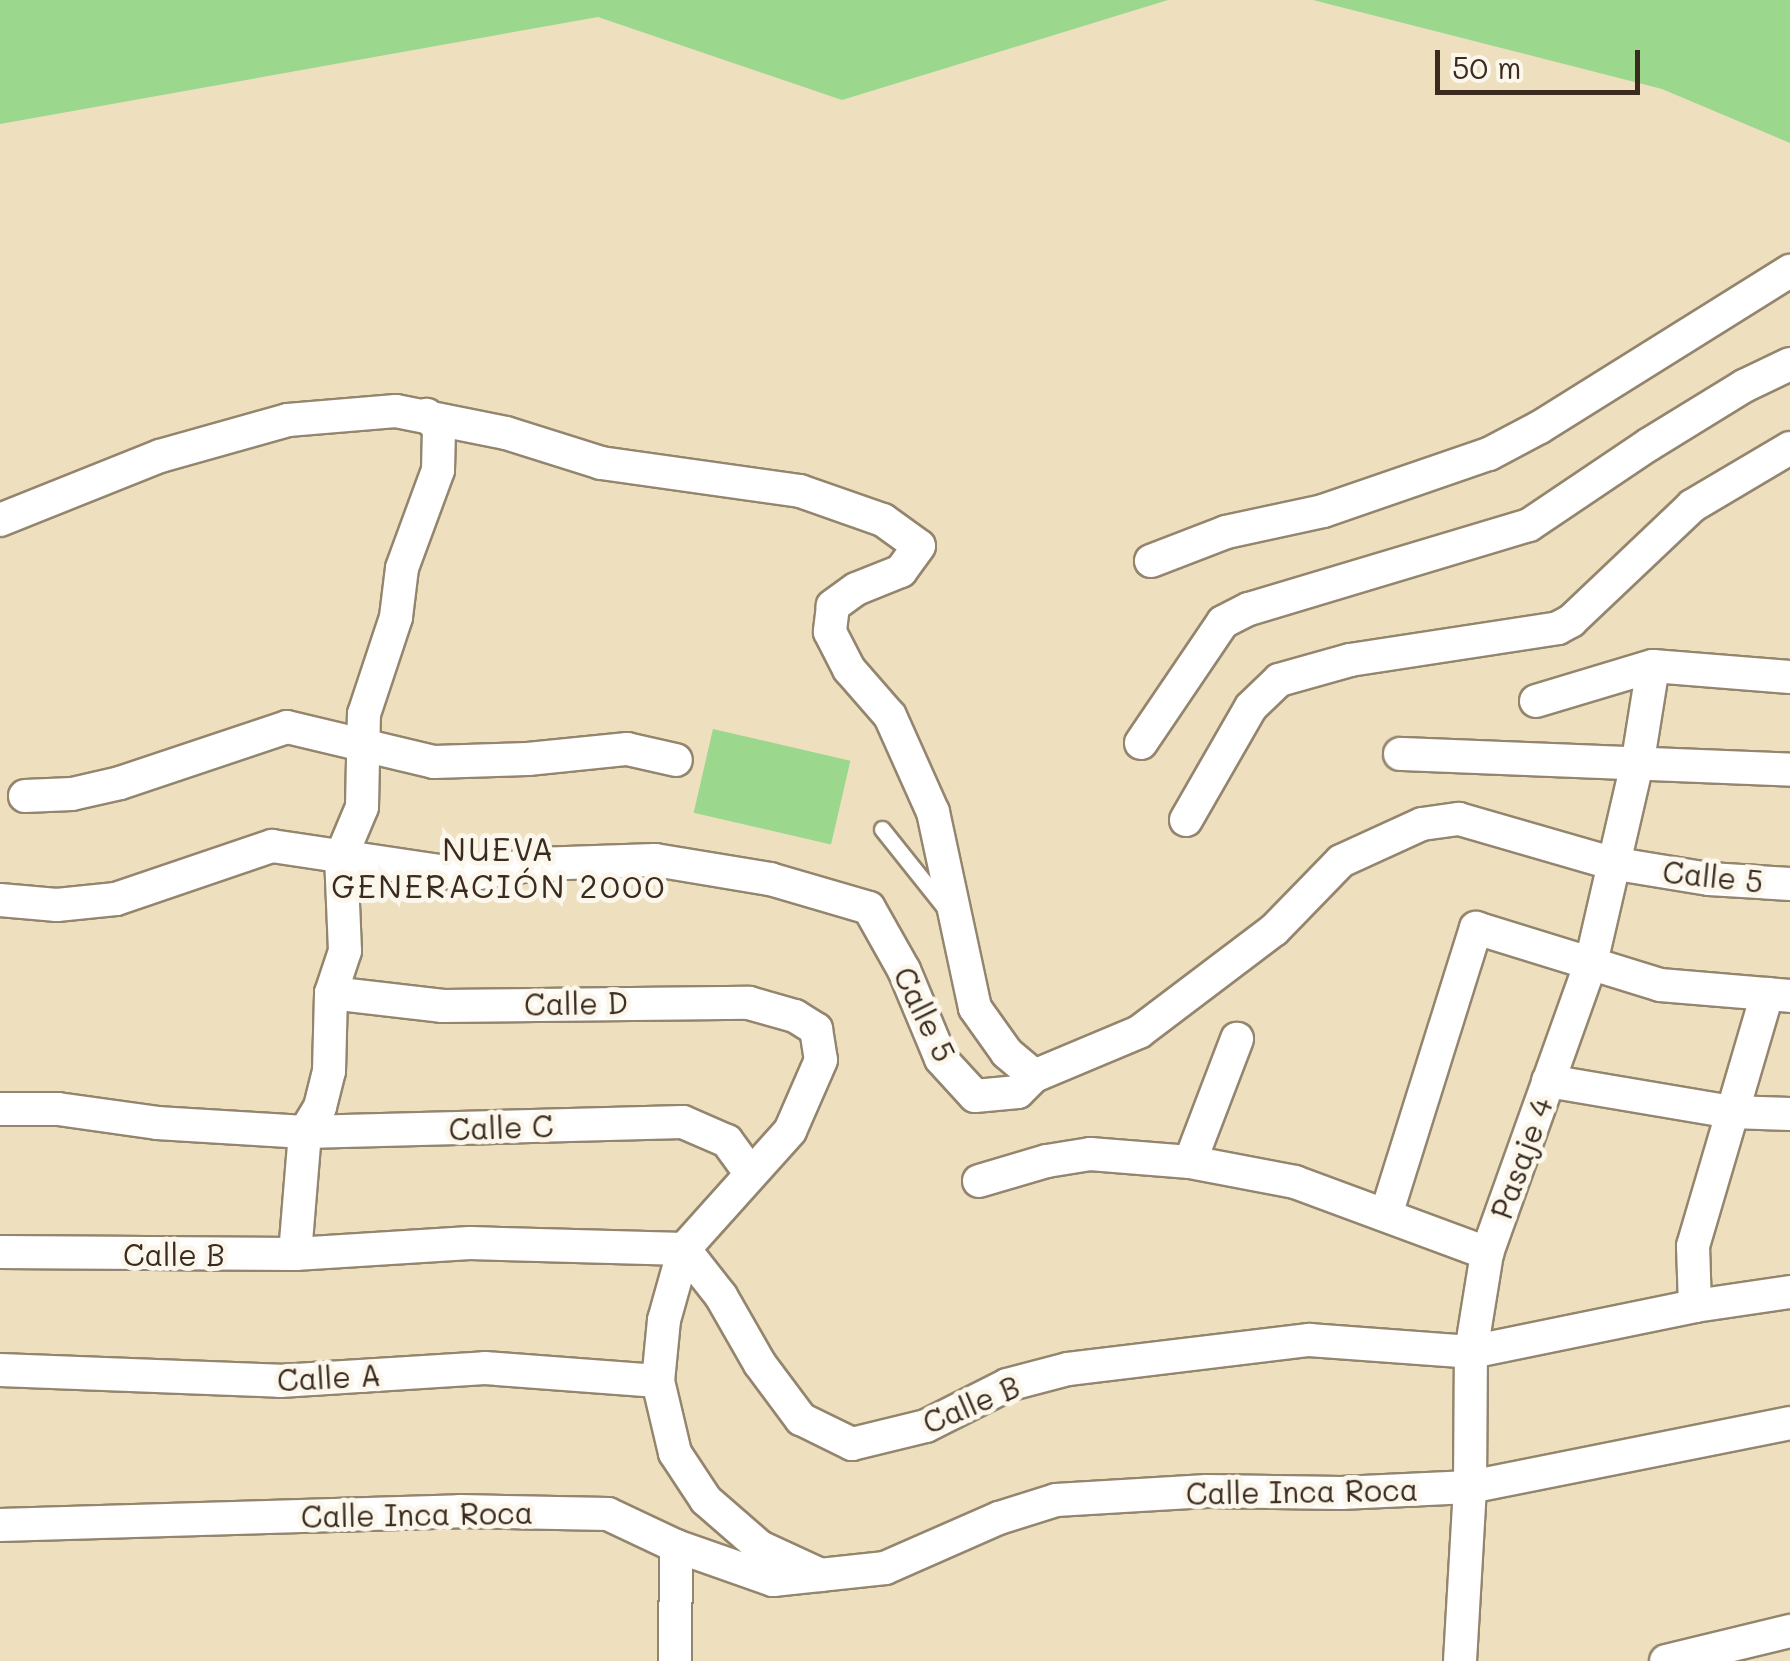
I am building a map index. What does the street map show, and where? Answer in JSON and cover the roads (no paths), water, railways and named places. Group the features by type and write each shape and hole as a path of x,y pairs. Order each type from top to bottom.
{"street":[{"path":"1152,561 1226,532 1323,511 1489,454 1540,427 1790,271"},
{"path":"1140,743 1223,622 1249,609 1529,525 1648,444 1790,364"},
{"path":"0,520 160,456 288,420 396,411 506,433 601,463 800,491 883,520 918,546 901,571 856,590 833,606 830,632 849,669 890,716 933,812 975,1008 1007,1052 1034,1076"},
{"path":"295,1254 304,1132 320,1107 329,1071 331,993 346,951 341,857 362,807 364,714 396,617 402,568 438,470 439,428 427,415"},
{"path":"1186,820 1251,706 1279,680 1350,660 1558,628 1571,621 1692,506 1790,448"},
{"path":"1536,701 1653,666 1790,677"},
{"name":"Pasaje 4","path":"1460,1661 1470,1487 1471,1352 1487,1253 1592,963 1611,863 1638,760 1653,666"},
{"path":"25,796 72,794 120,783 287,727 434,762 528,760 627,749 676,760"},
{"path":"1400,754 1638,760 1790,770"},
{"name":"Calle 5","path":"0,900 57,905 116,899 272,846 467,875 536,864 656,860 770,879 869,908 904,970 941,1059 975,1096 1018,1092 1034,1076 1139,1032 1274,930 1342,862 1422,824 1459,818 1611,863 1709,879 1790,884"},
{"path":"1386,1216 1476,928 1660,985 1778,995 1731,1112 1693,1246 1695,1306"},
{"name":"Calle D","path":"331,993 442,1006 749,1003 795,1016 816,1029 821,1060 790,1131 750,1172"},
{"path":"1190,1162 1237,1039"},
{"path":"1548,1081 1731,1112 1790,1114"},
{"name":"Calle C","path":"0,1109 58,1109 304,1132 682,1122 727,1141 750,1172"},
{"path":"980,1181 1047,1161 1090,1154 1190,1162 1295,1182 1487,1253"},
{"path":"750,1172 684,1249 664,1320 658,1382 676,1453 706,1500 760,1546 821,1575"},
{"name":"Calle B","path":"0,1252 295,1254 470,1243 684,1249 721,1296 760,1364 801,1419 852,1444 926,1426 1022,1381 1068,1368 1186,1351 1309,1340 1471,1352 1695,1306 1790,1292"},
{"name":"Calle A","path":"0,1370 280,1381 485,1368 658,1382"},
{"name":"Calle Inca Roca","path":"0,1525 460,1511 608,1514 676,1546 773,1580 886,1568 1000,1518 1056,1500 1208,1491 1342,1494 1470,1487 1790,1423"},
{"path":"675,1661 676,1546"},
{"path":"1666,1661 1790,1631"}],"lane":[{"path":"882,829 954,919"}],"district":[{"name":"NUEVA GENERACIÓN 2000","path":"499,868"}]}
